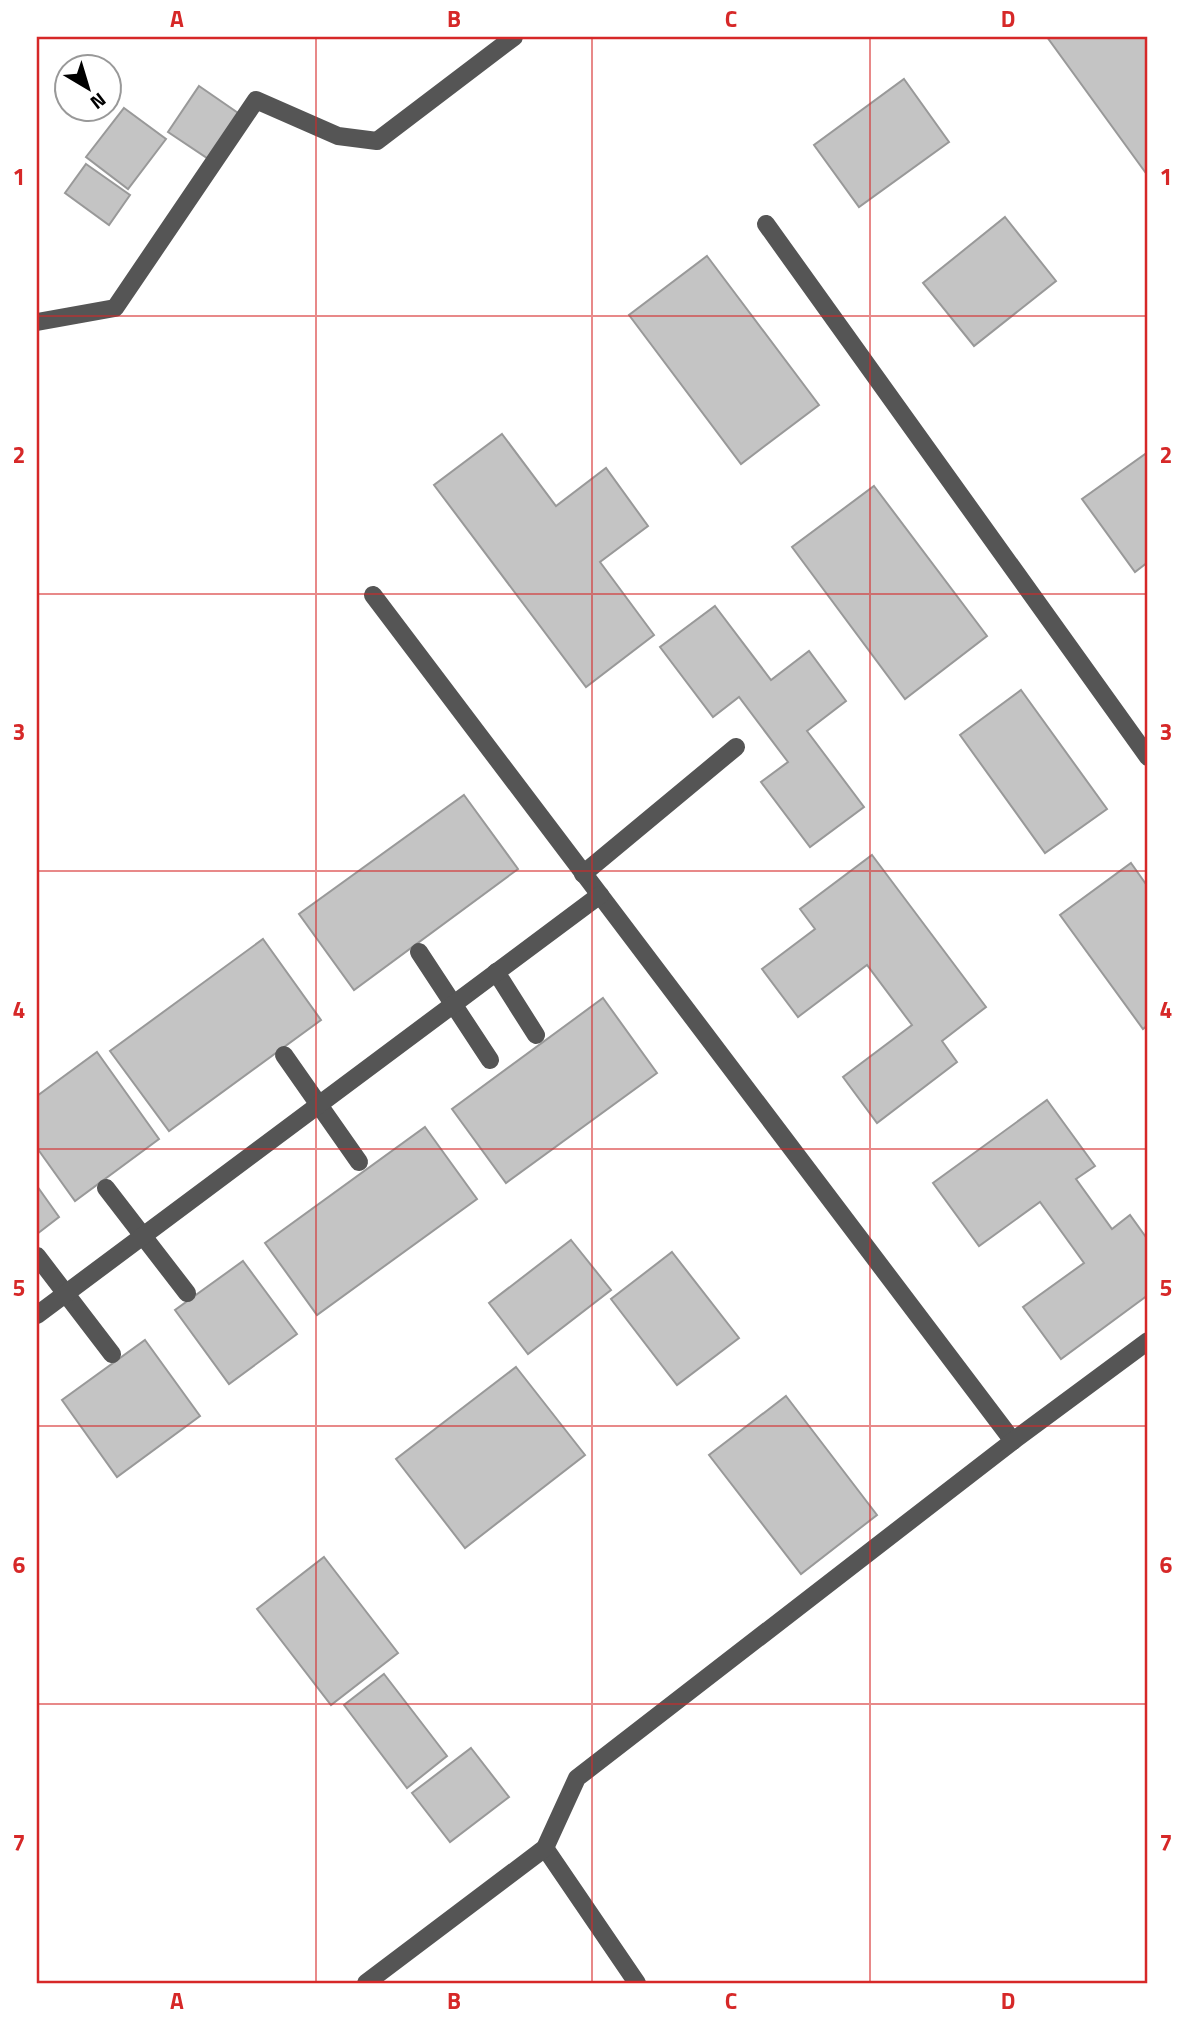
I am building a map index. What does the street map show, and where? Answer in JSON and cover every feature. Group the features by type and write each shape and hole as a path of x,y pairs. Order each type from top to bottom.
{"street":[{"path":"37,322 115,308 256,100 338,136 377,141 514,37"},
{"path":"766,224 1148,757"},
{"path":"373,595 1013,1441"},
{"path":"583,874 736,747"},
{"path":"37,1315 600,895"},
{"path":"419,952 490,1060"},
{"path":"496,972 536,1035"},
{"path":"284,1055 359,1161"},
{"path":"106,1188 187,1293"},
{"path":"37,1256 112,1354"},
{"path":"366,1983 545,1848 577,1778 1013,1441 1148,1341"},
{"path":"545,1848 637,1983"}],"building":[{"path":"1047,37 1148,37 1148,176"},
{"path":"904,79 949,142 859,207 814,145"},
{"path":"199,86 241,115 210,160 168,132"},
{"path":"124,108 166,139 128,189 86,157 113,122 122,122"},
{"path":"86,164 130,195 109,225 65,193"},
{"path":"1005,217 1056,281 974,346 923,283"},
{"path":"707,256 819,405 741,464 629,315"},
{"path":"502,434 556,506 606,468 648,526 600,562 654,635 586,687 434,485"},
{"path":"1148,452 1148,562 1135,572 1082,499"},
{"path":"874,486 987,636 905,699 792,547"},
{"path":"715,606 771,680 809,651 846,701 807,731 864,807 810,847 761,782 788,762 739,697 713,717 660,647"},
{"path":"1021,690 1107,809 1045,853 960,735"},
{"path":"464,795 518,869 354,990 299,914"},
{"path":"872,855 986,1007 942,1041 957,1062 877,1123 843,1077 912,1025 867,965 798,1017 762,969 815,929 800,909"},
{"path":"1131,863 1148,887 1148,1025 1143,1029 1060,915"},
{"path":"263,939 321,1020 169,1131 110,1051"},
{"path":"603,998 657,1073 506,1183 452,1109"},
{"path":"97,1052 159,1139 75,1201 37,1148 37,1096"},
{"path":"1047,1100 1095,1166 1076,1179 1112,1229 1130,1215 1148,1240 1148,1295 1061,1359 1023,1307 1084,1263 1040,1202 979,1246 933,1183"},
{"path":"425,1127 477,1199 317,1315 265,1243"},
{"path":"37,1186 59,1217 37,1234"},
{"path":"571,1240 611,1290 528,1354 489,1303"},
{"path":"672,1252 739,1338 677,1385 611,1299"},
{"path":"243,1261 297,1334 229,1384 175,1310"},
{"path":"145,1340 200,1416 117,1477 62,1400"},
{"path":"516,1367 585,1455 465,1548 396,1459"},
{"path":"786,1396 877,1515 801,1574 709,1455"},
{"path":"324,1557 398,1653 331,1705 257,1609"},
{"path":"384,1674 447,1756 407,1788 344,1705"},
{"path":"471,1748 509,1797 450,1842 412,1793"}]}
